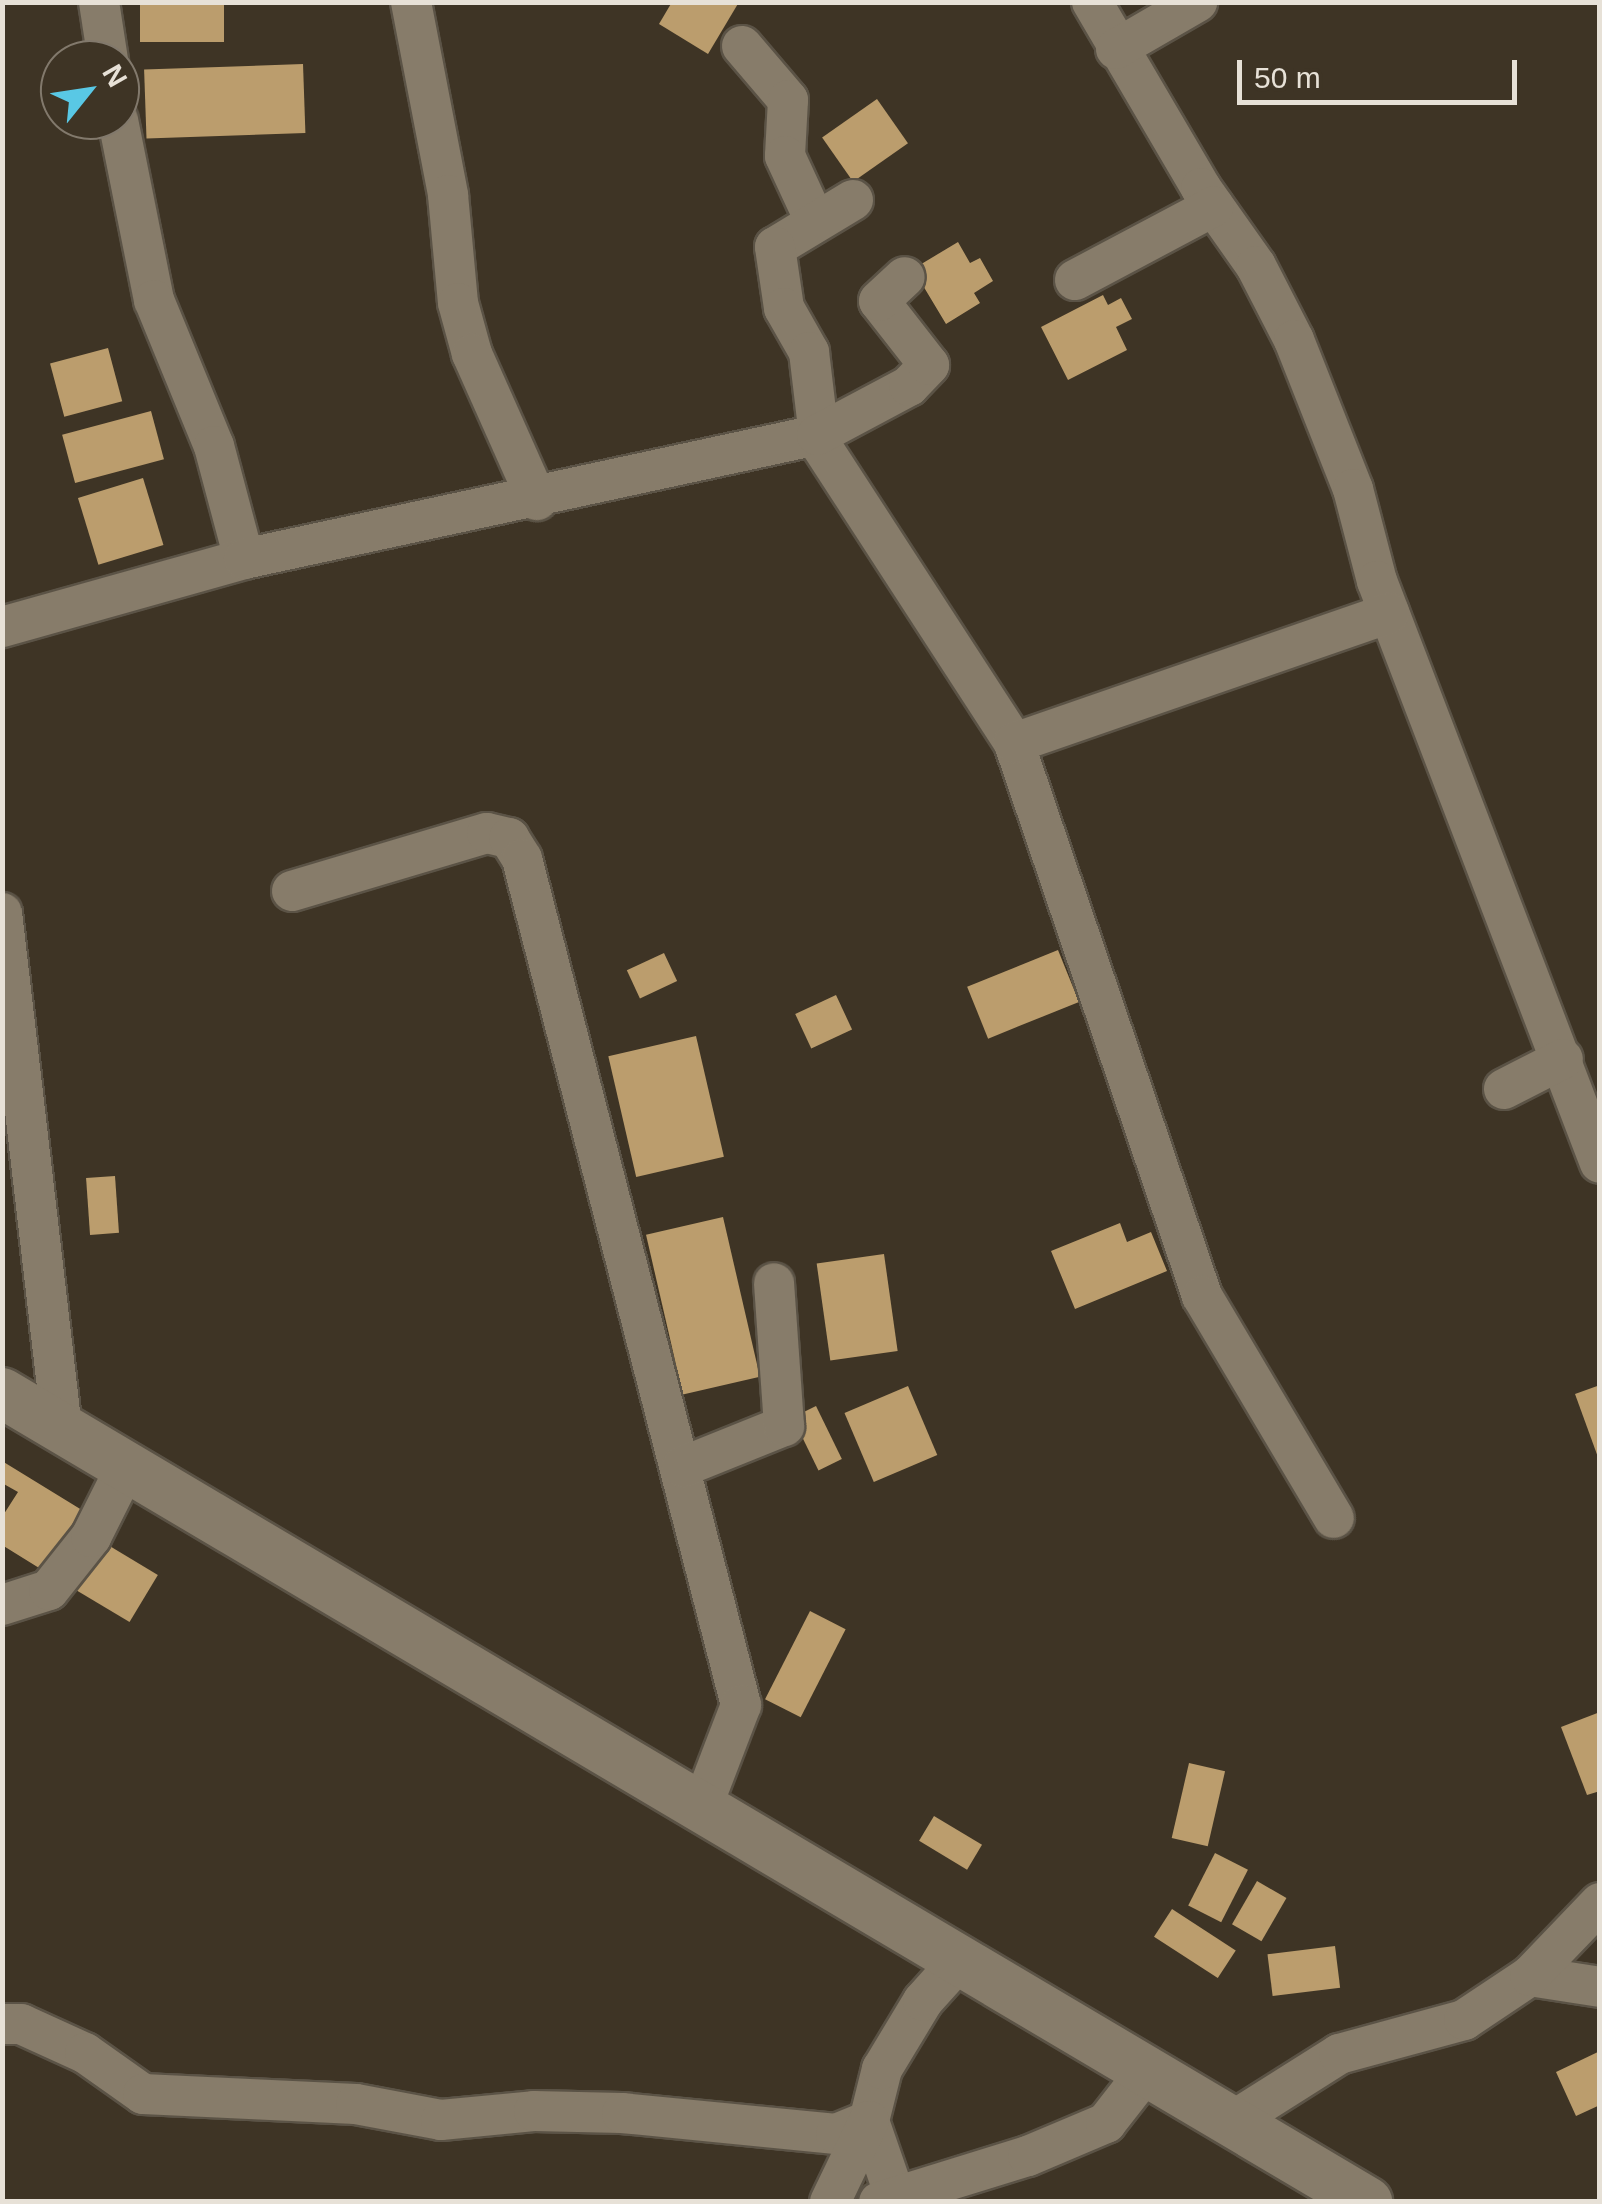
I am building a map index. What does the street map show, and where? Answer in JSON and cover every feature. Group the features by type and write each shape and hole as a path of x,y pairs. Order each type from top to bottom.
{"street":[{"path":"99,2 105,40"},
{"path":"411,2 448,195 458,303 472,354 537,500"},
{"path":"1092,2 1116,49 1256,266 1294,340 1354,489 1390,614 1600,1164"},
{"path":"1116,49 1198,2"},
{"path":"742,46 788,100 784,156 815,221"},
{"path":"122,140 154,300 214,446 244,559"},
{"path":"853,200 775,248 784,308 809,352 817,435 1014,743 1202,1296 1334,1518"},
{"path":"1076,280 1214,206"},
{"path":"2,627 244,559 537,500 817,435 909,386 929,365 879,300 904,277"},
{"path":"1014,743 1390,614"},
{"path":"292,891 460,838 510,838 522,859 592,1112 742,1705 700,1808"},
{"path":"2,913 62,1428"},
{"path":"1504,1089 1563,1059"},
{"path":"682,1466 784,1426 774,1283"},
{"path":"2,1393 1230,2123 1348,2197"},
{"path":"2,1605 49,1590 90,1537 126,1467"},
{"path":"1230,2123 1338,2054 1464,2020 1530,1976 1600,1903"},
{"path":"830,2202 870,2121 882,2069 924,2002 958,1962"},
{"path":"1530,1976 1600,1988"},
{"path":"2,2024 21,2024 85,2053 143,2094 356,2104 441,2120 534,2111 622,2114 836,2134 870,2121"},
{"path":"870,2121 892,2199 1028,2156 1106,2122 1145,2073"}],"building":[{"path":"140,2 224,2 224,42 140,40"},
{"path":"672,2 739,2 708,54 659,24"},
{"path":"303,64 305,133 147,139 144,70"},
{"path":"877,99 908,143 853,182 822,137"},
{"path":"958,242 970,263 980,258 993,281 974,293 980,303 946,324 913,269"},
{"path":"1103,295 1108,305 1121,298 1132,319 1116,327 1127,350 1068,380 1041,327"},
{"path":"108,348 122,401 64,417 50,364"},
{"path":"151,411 164,459 75,483 62,435"},
{"path":"143,478 163,545 98,565 78,498"},
{"path":"1058,950 1079,1002 988,1039 967,987"},
{"path":"664,953 677,981 640,998 627,970"},
{"path":"836,995 852,1029 811,1048 795,1014"},
{"path":"696,1036 724,1157 636,1177 608,1056"},
{"path":"115,1176 119,1233 90,1235 86,1178"},
{"path":"723,1217 760,1377 683,1395 646,1235"},
{"path":"1120,1223 1127,1242 1151,1232 1167,1271 1075,1309 1051,1251"},
{"path":"884,1254 898,1351 830,1361 817,1263"},
{"path":"1600,1385 1600,1460 1599,1460 1575,1394"},
{"path":"908,1386 937,1455 874,1482 844,1413"},
{"path":"816,1406 842,1459 818,1470 793,1417"},
{"path":"2,1461 90,1515 52,1576 2,1545 2,1517 18,1492 2,1483"},
{"path":"103,1542 158,1575 130,1622 75,1589"},
{"path":"810,1611 846,1629 801,1717 765,1699"},
{"path":"1600,1712 1600,1791 1587,1795 1561,1727"},
{"path":"1189,1763 1225,1771 1208,1846 1172,1838"},
{"path":"934,1816 982,1845 967,1870 919,1841"},
{"path":"1215,1853 1248,1870 1221,1922 1188,1906"},
{"path":"1257,1881 1286,1898 1261,1941 1232,1924"},
{"path":"1172,1909 1236,1950 1218,1978 1154,1937"},
{"path":"1335,1946 1340,1988 1273,1996 1268,1954"},
{"path":"1600,2051 1600,2105 1576,2116 1556,2072"}]}
